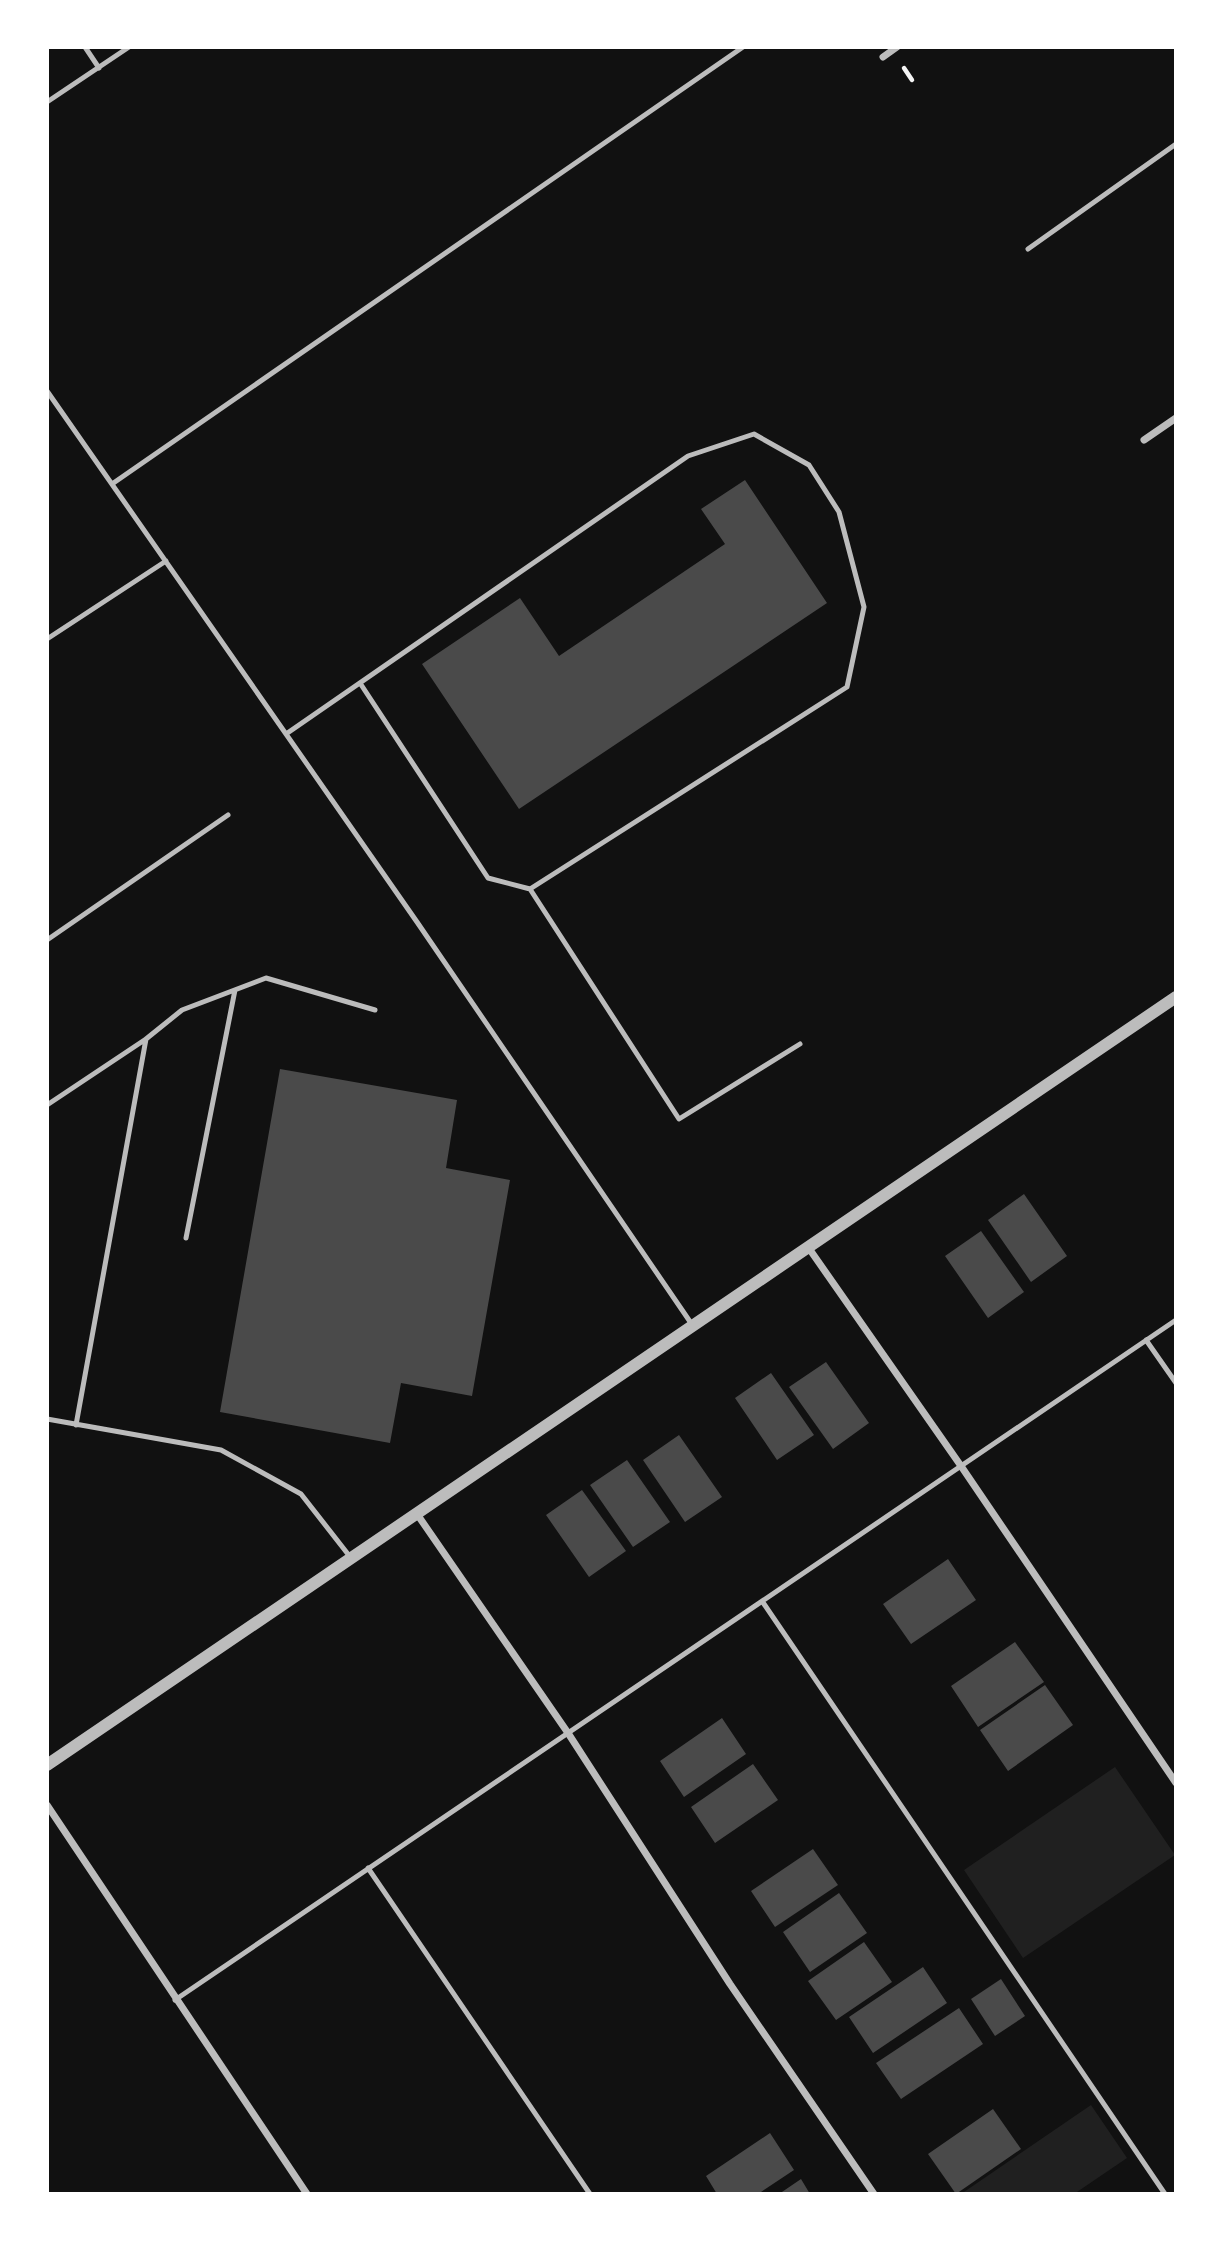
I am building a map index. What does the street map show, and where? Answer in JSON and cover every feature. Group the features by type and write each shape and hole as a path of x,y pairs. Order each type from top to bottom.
{"street":[{"path":"883,57 897,47"},
{"path":"1144,440 1176,418"},
{"path":"47,1765 1176,997"},
{"path":"808,1247 961,1466 1176,1783"},
{"path":"417,1514 568,1733 730,1984 874,2194"},
{"path":"47,1805 307,2194"}],"lane":[{"path":"85,47 99,68"},
{"path":"47,102 130,47"},
{"path":"112,484 743,47"},
{"path":"1028,249 1176,144"},
{"path":"47,391 693,1326"},
{"path":"286,734 688,456 754,434 809,465 839,512 864,607 847,687 530,889"},
{"path":"47,639 166,561"},
{"path":"360,683 488,878 530,889 679,1119 800,1044"},
{"path":"47,940 228,815"},
{"path":"47,1105 146,1039 182,1010 266,978 375,1010"},
{"path":"186,1238 234,990"},
{"path":"76,1425 146,1039"},
{"path":"176,2000 1176,1320"},
{"path":"1146,1340 1176,1383"},
{"path":"47,1419 221,1450 301,1494 351,1558"},
{"path":"762,1601 1165,2194"},
{"path":"368,1868 590,2194"}],"shaded area":[{"path":"1115,1767 1175,1855 1023,1958 964,1870"},
{"path":"1091,2105 1127,2158 1074,2194 961,2194"}],"building":[{"path":"745,480 827,603 519,809 422,664 520,598 559,656 725,544 701,509"},
{"path":"280,1069 457,1100 446,1168 510,1180 472,1396 401,1383 390,1443 220,1412"},
{"path":"1024,1194 1067,1256 1031,1282 988,1220"},
{"path":"981,1231 1024,1292 988,1318 945,1256"},
{"path":"826,1362 869,1423 833,1449 789,1387"},
{"path":"771,1373 814,1435 777,1460 735,1398"},
{"path":"679,1435 722,1497 685,1522 643,1460"},
{"path":"627,1460 670,1522 633,1547 590,1485"},
{"path":"582,1490 626,1551 589,1577 546,1515"},
{"path":"948,1559 976,1600 911,1644 883,1604"},
{"path":"1015,1642 1044,1682 978,1727 951,1686"},
{"path":"1045,1685 1073,1725 1008,1771 980,1730"},
{"path":"722,1718 746,1754 684,1797 660,1761"},
{"path":"753,1764 778,1800 715,1843 691,1807"},
{"path":"813,1849 838,1885 775,1927 751,1891"},
{"path":"839,1893 867,1933 810,1972 783,1932"},
{"path":"864,1942 892,1982 836,2020 808,1981"},
{"path":"923,1967 947,2003 873,2053 849,2017"},
{"path":"1001,1979 1025,2016 995,2036 971,1999"},
{"path":"959,2008 983,2044 901,2099 876,2063"},
{"path":"993,2109 1021,2149 956,2194 928,2154"},
{"path":"770,2133 794,2170 758,2194 717,2194 706,2176"},
{"path":"801,2179 810,2194 779,2194"}]}
